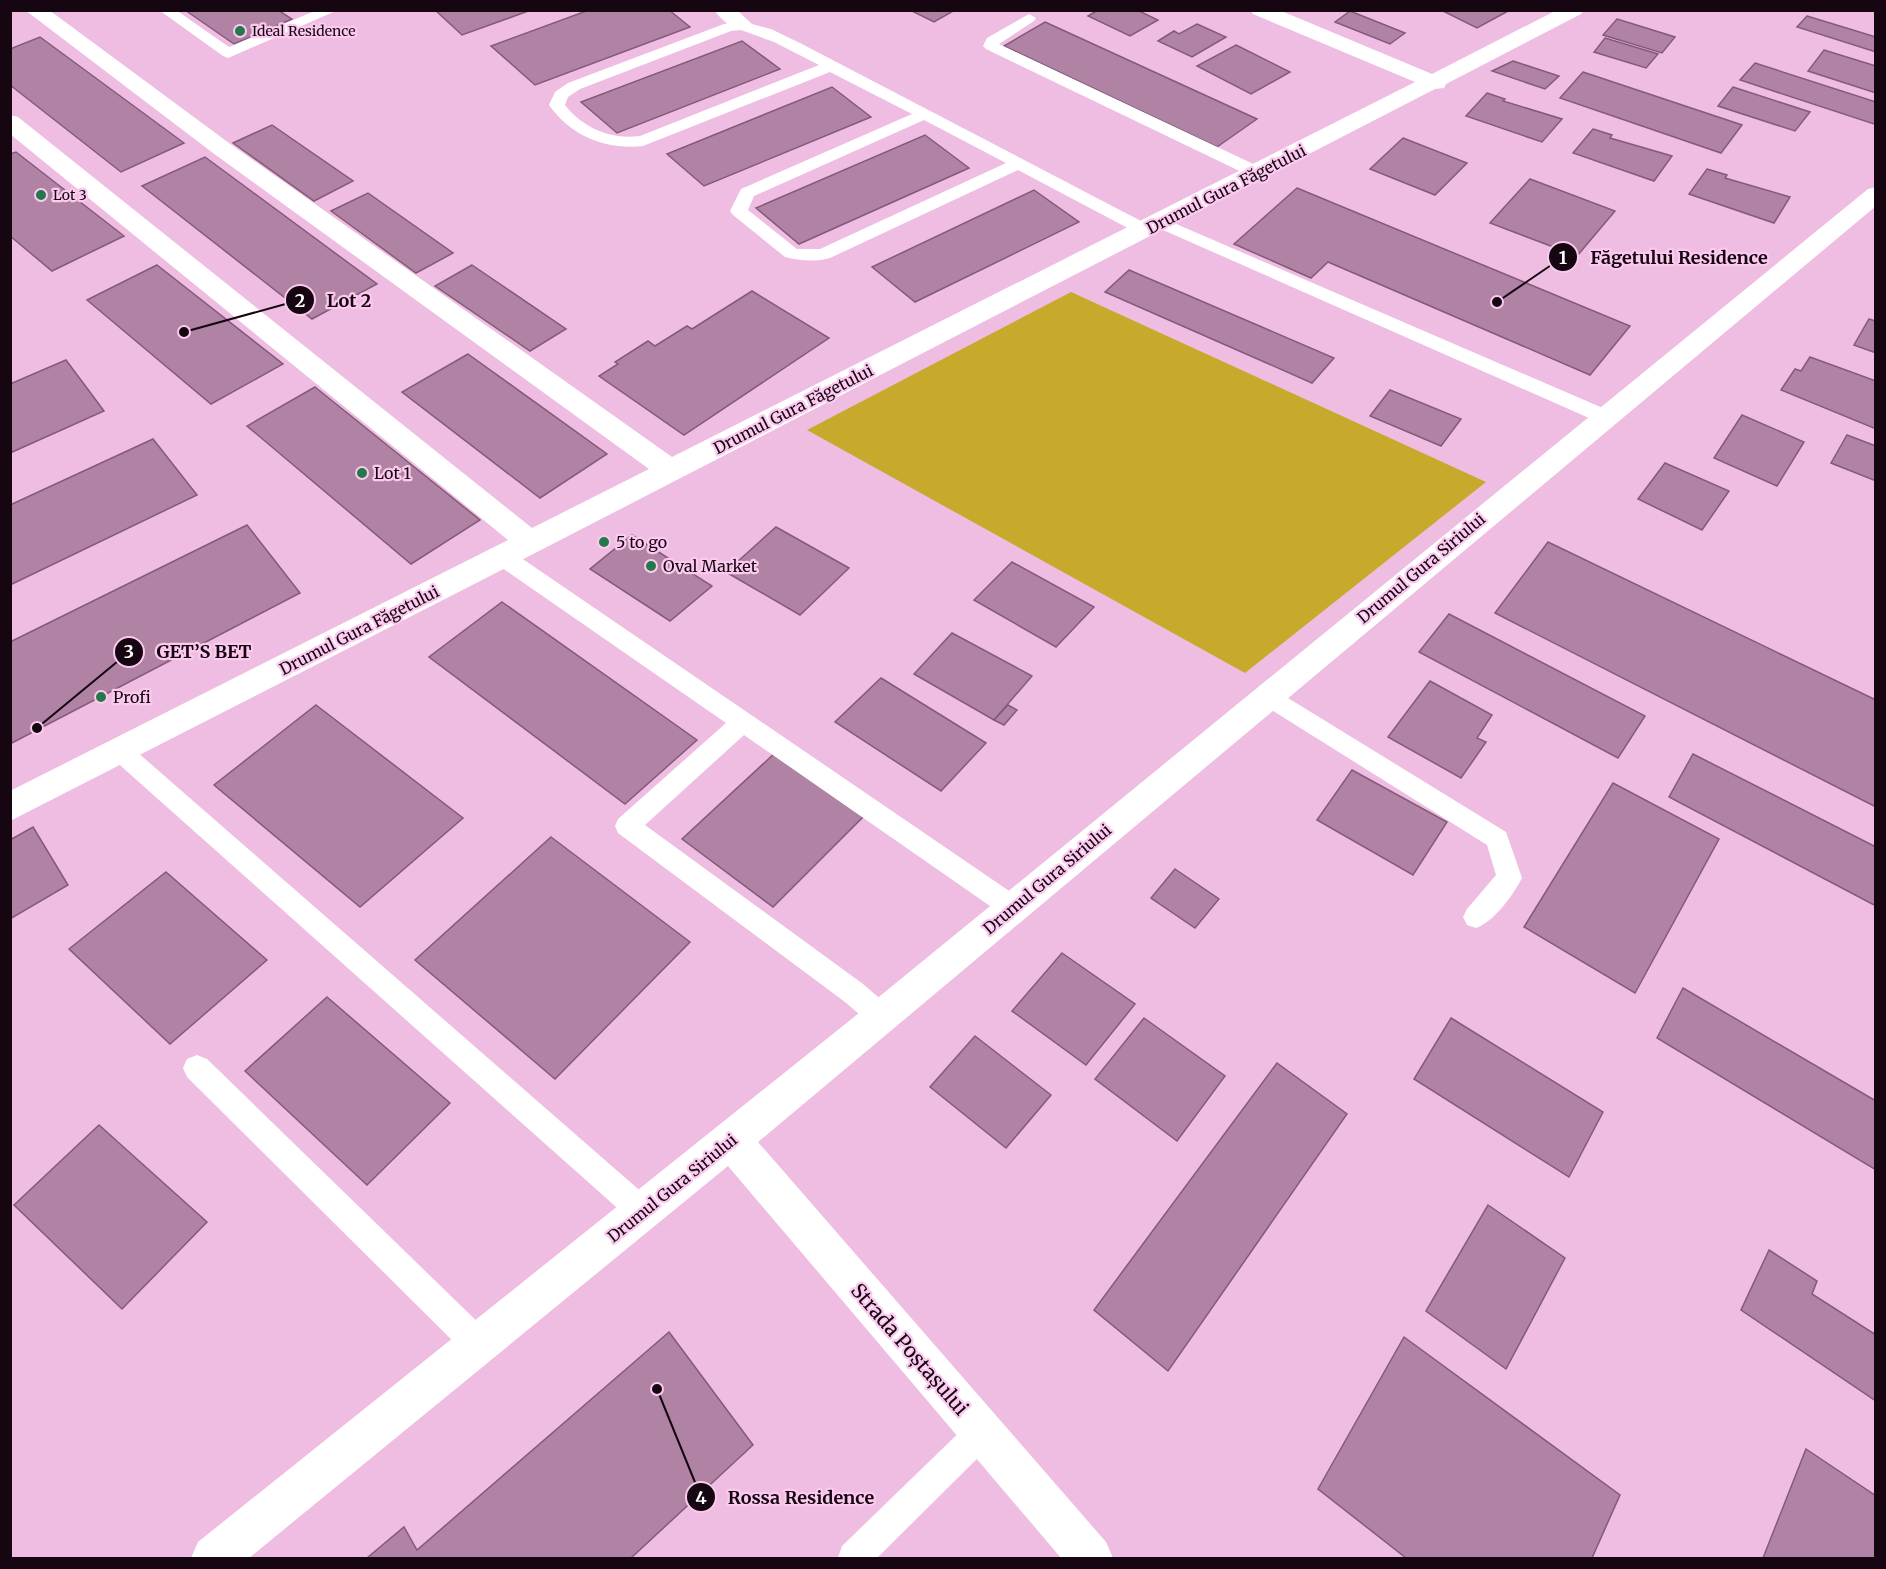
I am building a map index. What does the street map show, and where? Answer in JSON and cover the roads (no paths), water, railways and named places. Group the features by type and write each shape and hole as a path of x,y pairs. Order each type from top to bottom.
{"street":[{"path":"35,10 221,148 672,471"},
{"path":"724,10 743,26"},
{"path":"1260,10 1436,83"},
{"name":"Drumul Gura Făgetului","path":"10,807 1436,83 1574,10"},
{"path":"10,122 531,543"},
{"name":"Drumul Gura Siriului","path":"214,1558 882,1017 1875,194"},
{"name":"Strada Poștașului","path":"731,1140 1090,1558"}],"lane":[{"path":"166,10 228,53 331,10"},
{"path":"1029,18 997,37 992,41 992,46 1258,173"},
{"path":"831,66 643,141 627,144 604,140 564,117 556,105 561,95 574,86 729,27 743,26 778,39 831,66 925,114 1019,163 1152,226 1605,417"},
{"path":"925,114 747,193 739,211 791,253 806,256 824,254 1019,163"},
{"path":"502,557 1012,907"},
{"path":"1267,696 1497,839 1509,878 1476,917"},
{"path":"743,722 627,826 854,993 882,1017"},
{"path":"121,752 643,1212"},
{"path":"197,1068 478,1344"},
{"path":"854,1558 982,1432"}],"place":[{"name":"Ideal Residence","path":"240,31"},
{"name":"Lot 3","path":"41,195"},
{"name":"Făgetului Residence","path":"1497,302"},
{"name":"Lot 2","path":"184,332"},
{"name":"Lot 1","path":"362,473"},
{"name":"5 to go","path":"604,542"},
{"name":"Oval Market","path":"651,566"},
{"name":"Profi","path":"101,697"},
{"name":"GET’S BET","path":"37,728"},
{"name":"Rossa Residence","path":"657,1389"}]}
